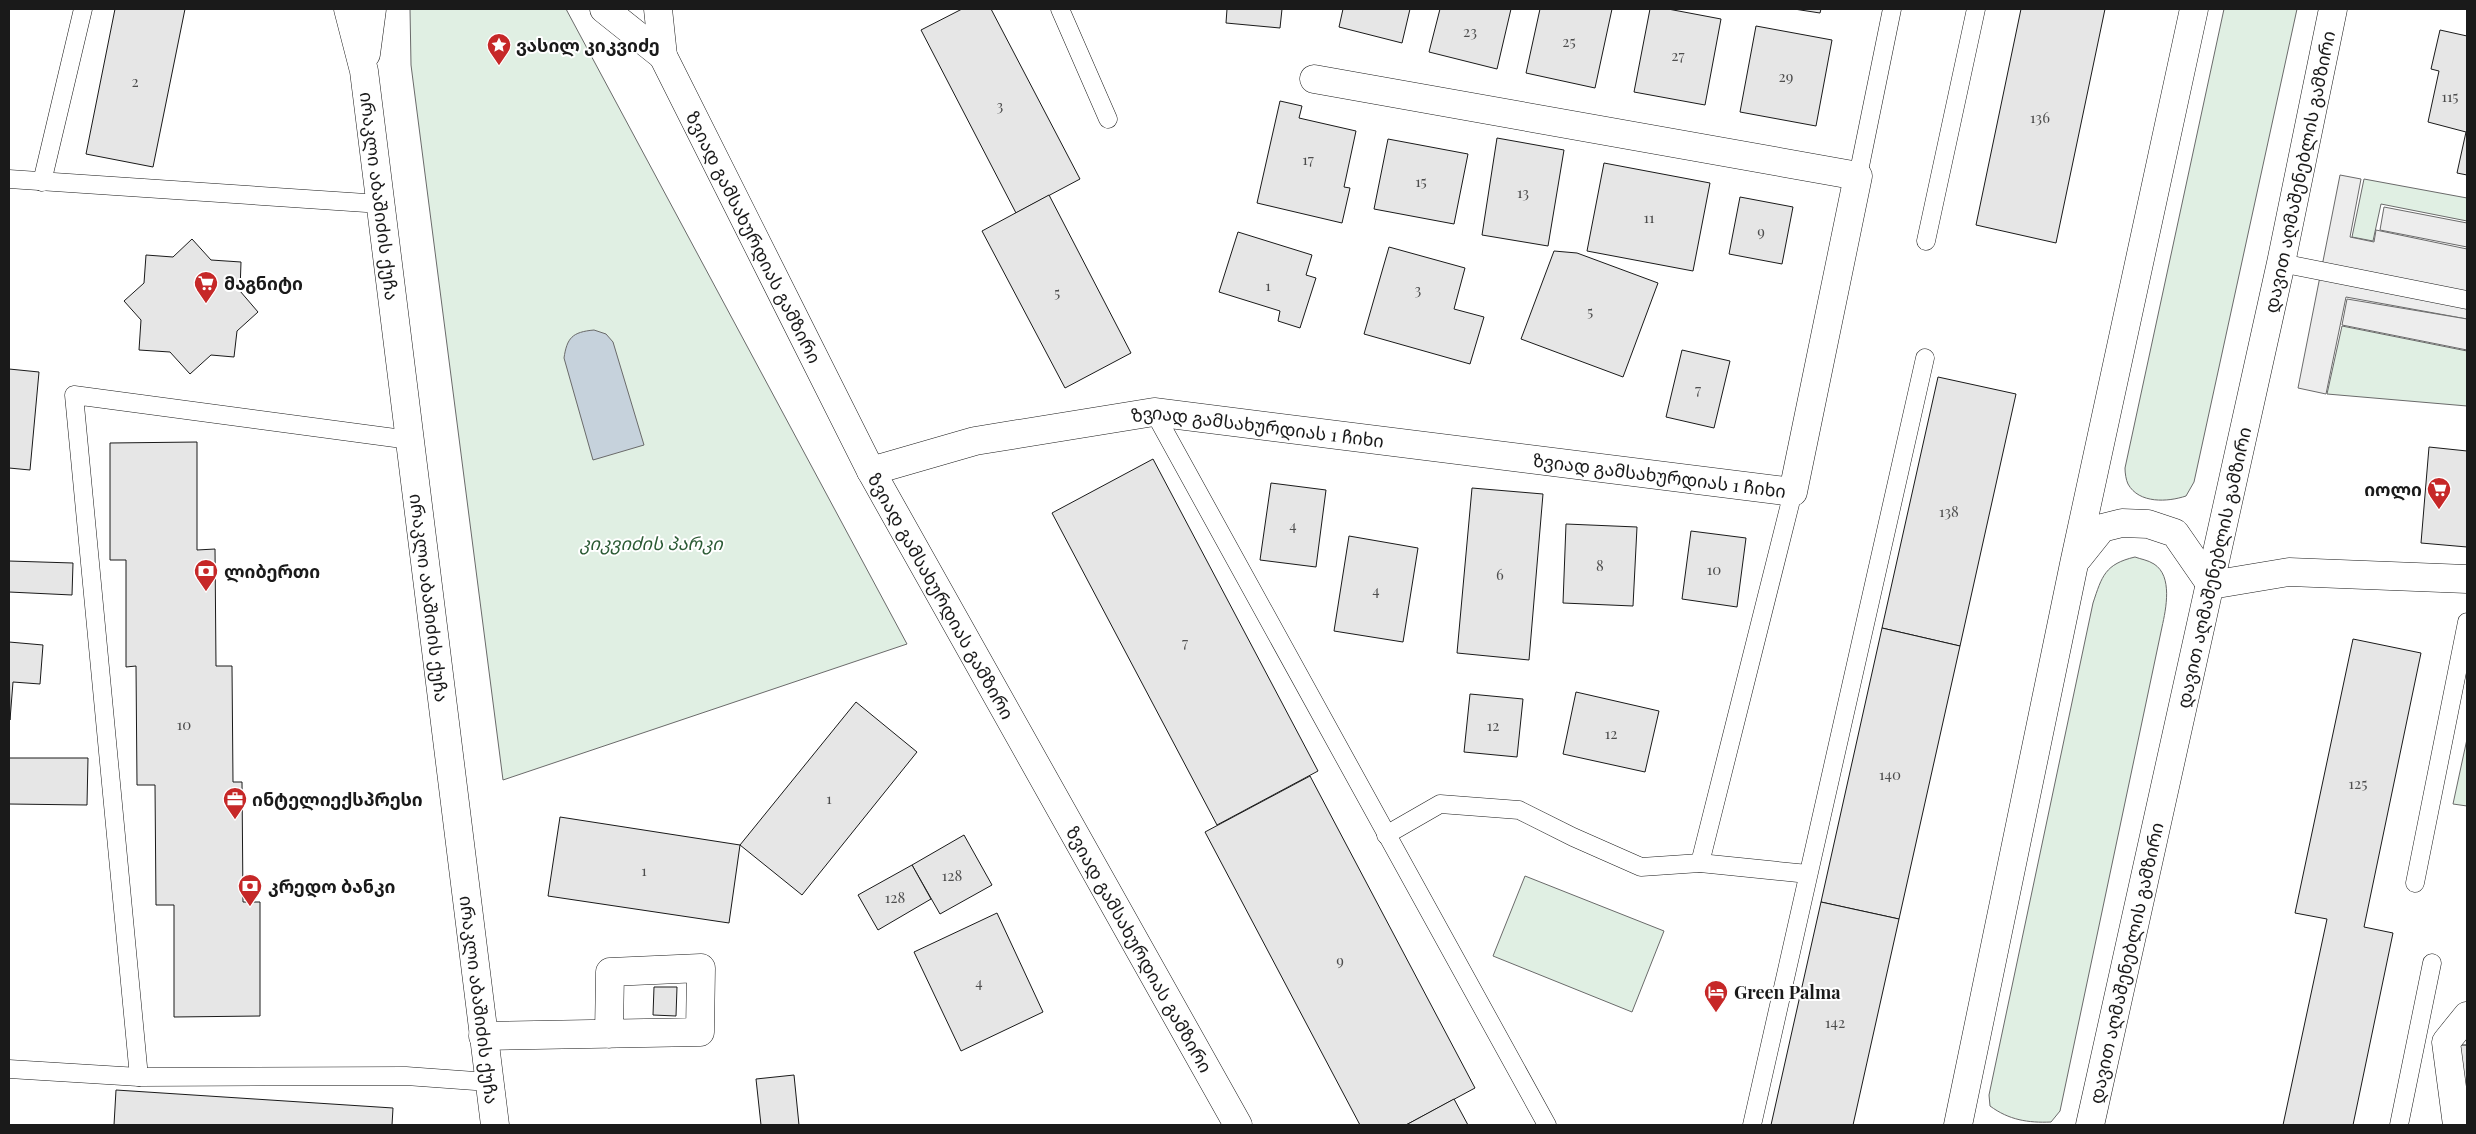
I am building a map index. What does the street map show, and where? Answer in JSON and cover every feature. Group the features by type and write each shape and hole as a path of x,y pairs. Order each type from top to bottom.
{"main road":[{"name":"ირაკლი აბაშიძის ქუჩა","path":"348,9 364,71 495,1125"},
{"name":"ირაკლი აბაშიძის ქუჩა","path":"364,71 372,9"},
{"name":"ზვიად გამსახურდიას გამზირი","path":"604,9 663,56"},
{"name":"ზვიად გამსახურდიას გამზირი","path":"658,9 663,56 871,471 1238,1125"},
{"path":"1958,1125 2074,564 2194,9"},
{"name":"დავით აღმაშენებლის გამზირი","path":"2090,1125 2211,585 2281,263 2333,9"},
{"path":"1314,79 1858,176"},
{"name":"ზვიად გამსახურდიას 1 ჩიხი","path":"871,471 975,441 1154,412 1792,492 1858,176"},
{"path":"2074,564 2102,528 2122,524 2148,524 2175,533 2211,585 2288,572 2467,579"},
{"path":"2457,1125 2446,1042 2467,1016"},
{"path":"484,1036 609,1034"}],"lane":[{"path":"42,182 83,9"},
{"path":"1060,9 1108,119"},
{"path":"1858,176 1892,9"},
{"path":"1926,241 1976,9"},
{"path":"9,179 381,204"},
{"path":"2281,263 2467,300"},
{"path":"1752,1125 1925,358"},
{"path":"139,1077 74,395 410,440"},
{"path":"1154,412 1547,1125"},
{"path":"1700,863 1792,492"},
{"path":"2415,883 2467,622"},
{"path":"1386,835 1440,804 1519,810 1573,837 1641,867 1700,863 1808,874"},
{"path":"2399,1125 2432,963"},
{"path":"2418,1036 2446,1042"},
{"path":"9,1069 139,1077 406,1076 489,1082"}],"green space":[{"name":"კიკვიძის პარკი","path":"410,9 566,9 907,644 503,780 411,65"},
{"path":"2224,9 2297,9 2194,482 2186,496 2154,500 2133,491 2127,482 2125,468"},
{"path":"2364,179 2467,198 2467,221 2381,204 2373,241 2352,237"},
{"path":"2342,326 2467,351 2467,406 2327,394"},
{"path":"2135,557 2154,564 2164,576 2167,593 2164,620 2060,1111 2051,1122 2019,1120 2004,1115 1990,1106 1989,1095 2093,603 2106,572 2117,563"},
{"path":"2467,739 2467,806 2453,804"},
{"path":"1525,876 1664,931 1632,1012 1493,956"}],"shaded area":[{"path":"2340,175 2361,179 2350,237 2374,242 2376,230 2467,249 2467,319 2346,297 2326,394 2298,388"},
{"path":"2384,207 2467,223 2467,247 2380,230"},
{"path":"2347,299 2467,319 2467,350 2342,325"},
{"path":"594,330 606,334 613,342 644,445 593,460 564,358 567,345 572,337 580,332"}],"building":[{"path":"115,9 185,9 153,167 86,154"},
{"path":"962,9 991,9 1080,179 1016,213 921,30"},
{"path":"1227,9 1282,9 1280,28 1226,23"},
{"path":"1343,9 1410,9 1402,43 1339,27"},
{"path":"1440,9 1511,9 1497,69 1429,52"},
{"path":"1540,9 1612,9 1595,88 1526,73"},
{"path":"1650,9 1668,9 1721,19 1705,105 1634,92"},
{"path":"1794,9 1821,9 1820,13"},
{"path":"2021,9 2105,9 2056,243 1976,225"},
{"path":"1756,26 1832,40 1816,126 1740,112"},
{"path":"2440,30 2467,36 2467,175 2457,173 2466,132 2428,122 2439,71 2431,69"},
{"path":"1280,101 1302,106 1299,118 1356,131 1344,187 1350,188 1342,223 1257,203"},
{"path":"1497,138 1564,150 1548,246 1482,235"},
{"path":"1388,139 1468,154 1454,224 1374,209"},
{"path":"1604,163 1710,183 1693,271 1587,251"},
{"path":"1049,195 1131,353 1065,388 982,231"},
{"path":"1740,197 1793,207 1782,264 1729,254"},
{"path":"1238,232 1312,255 1306,275 1316,278 1300,328 1278,321 1280,311 1219,292"},
{"path":"192,239 211,260 241,262 240,291 258,312 237,331 234,357 211,355 190,374 170,352 139,350 141,320 124,301 144,283 146,255 173,257"},
{"path":"1389,247 1465,268 1454,309 1484,317 1470,364 1364,334"},
{"path":"1554,251 1577,253 1658,283 1623,377 1521,339"},
{"path":"1682,350 1730,361 1714,428 1666,417"},
{"path":"9,369 39,372 30,470 9,468"},
{"path":"1938,377 2016,394 1960,646 1882,628"},
{"path":"197,442 197,550 215,549 216,666 232,666 233,782 242,782 243,902 260,902 260,1016 174,1017 174,905 156,905 155,785 137,785 136,666 126,667 126,560 110,560 110,443"},
{"path":"2429,447 2467,451 2467,547 2421,543"},
{"path":"1153,459 1318,771 1217,825 1052,513"},
{"path":"1271,483 1326,490 1316,567 1260,560"},
{"path":"1472,488 1543,494 1529,660 1457,653"},
{"path":"1566,524 1637,527 1633,606 1563,603"},
{"path":"1691,531 1746,538 1737,607 1682,599"},
{"path":"1349,536 1418,548 1403,642 1334,631"},
{"path":"9,561 73,563 72,595 9,592"},
{"path":"1882,628 1960,646 1899,919 1821,902"},
{"path":"2353,639 2421,653 2364,927 2393,933 2353,1125 2283,1125 2327,919 2295,913"},
{"path":"9,642 43,645 40,684 13,682 10,720"},
{"path":"1576,692 1659,711 1645,772 1563,754"},
{"path":"1470,694 1523,699 1517,757 1464,752"},
{"path":"856,702 917,752 802,895 740,845"},
{"path":"9,758 88,758 87,805 9,804"},
{"path":"1310,776 1475,1088 1406,1125 1360,1125 1205,832"},
{"path":"560,817 740,845 729,923 548,896"},
{"path":"964,835 992,885 940,914 912,865"},
{"path":"912,865 931,899 878,930 858,895"},
{"path":"1821,902 1899,919 1853,1125 1771,1125"},
{"path":"997,913 1043,1012 961,1051 914,952"},
{"path":"654,987 677,987 676,1016 653,1015"},
{"path":"2459,1045 2467,1045 2467,1083 2461,1084"},
{"path":"794,1075 799,1125 761,1125 756,1079"},
{"path":"116,1090 393,1108 392,1125 114,1125"},
{"path":"1454,1099 1468,1125 1406,1125"}],"place":[{"name":"ვასილ კიკვიძე","path":"499,66"},
{"name":"მაგნიტი","path":"206,304"},
{"name":"იოლი","path":"2439,510"},
{"name":"ლიბერთი","path":"206,592"},
{"name":"ინტელიექსპრესი","path":"235,820"},
{"name":"კრედო ბანკი","path":"250,907"},
{"name":"Green Palma","path":"1716,1013"}]}
